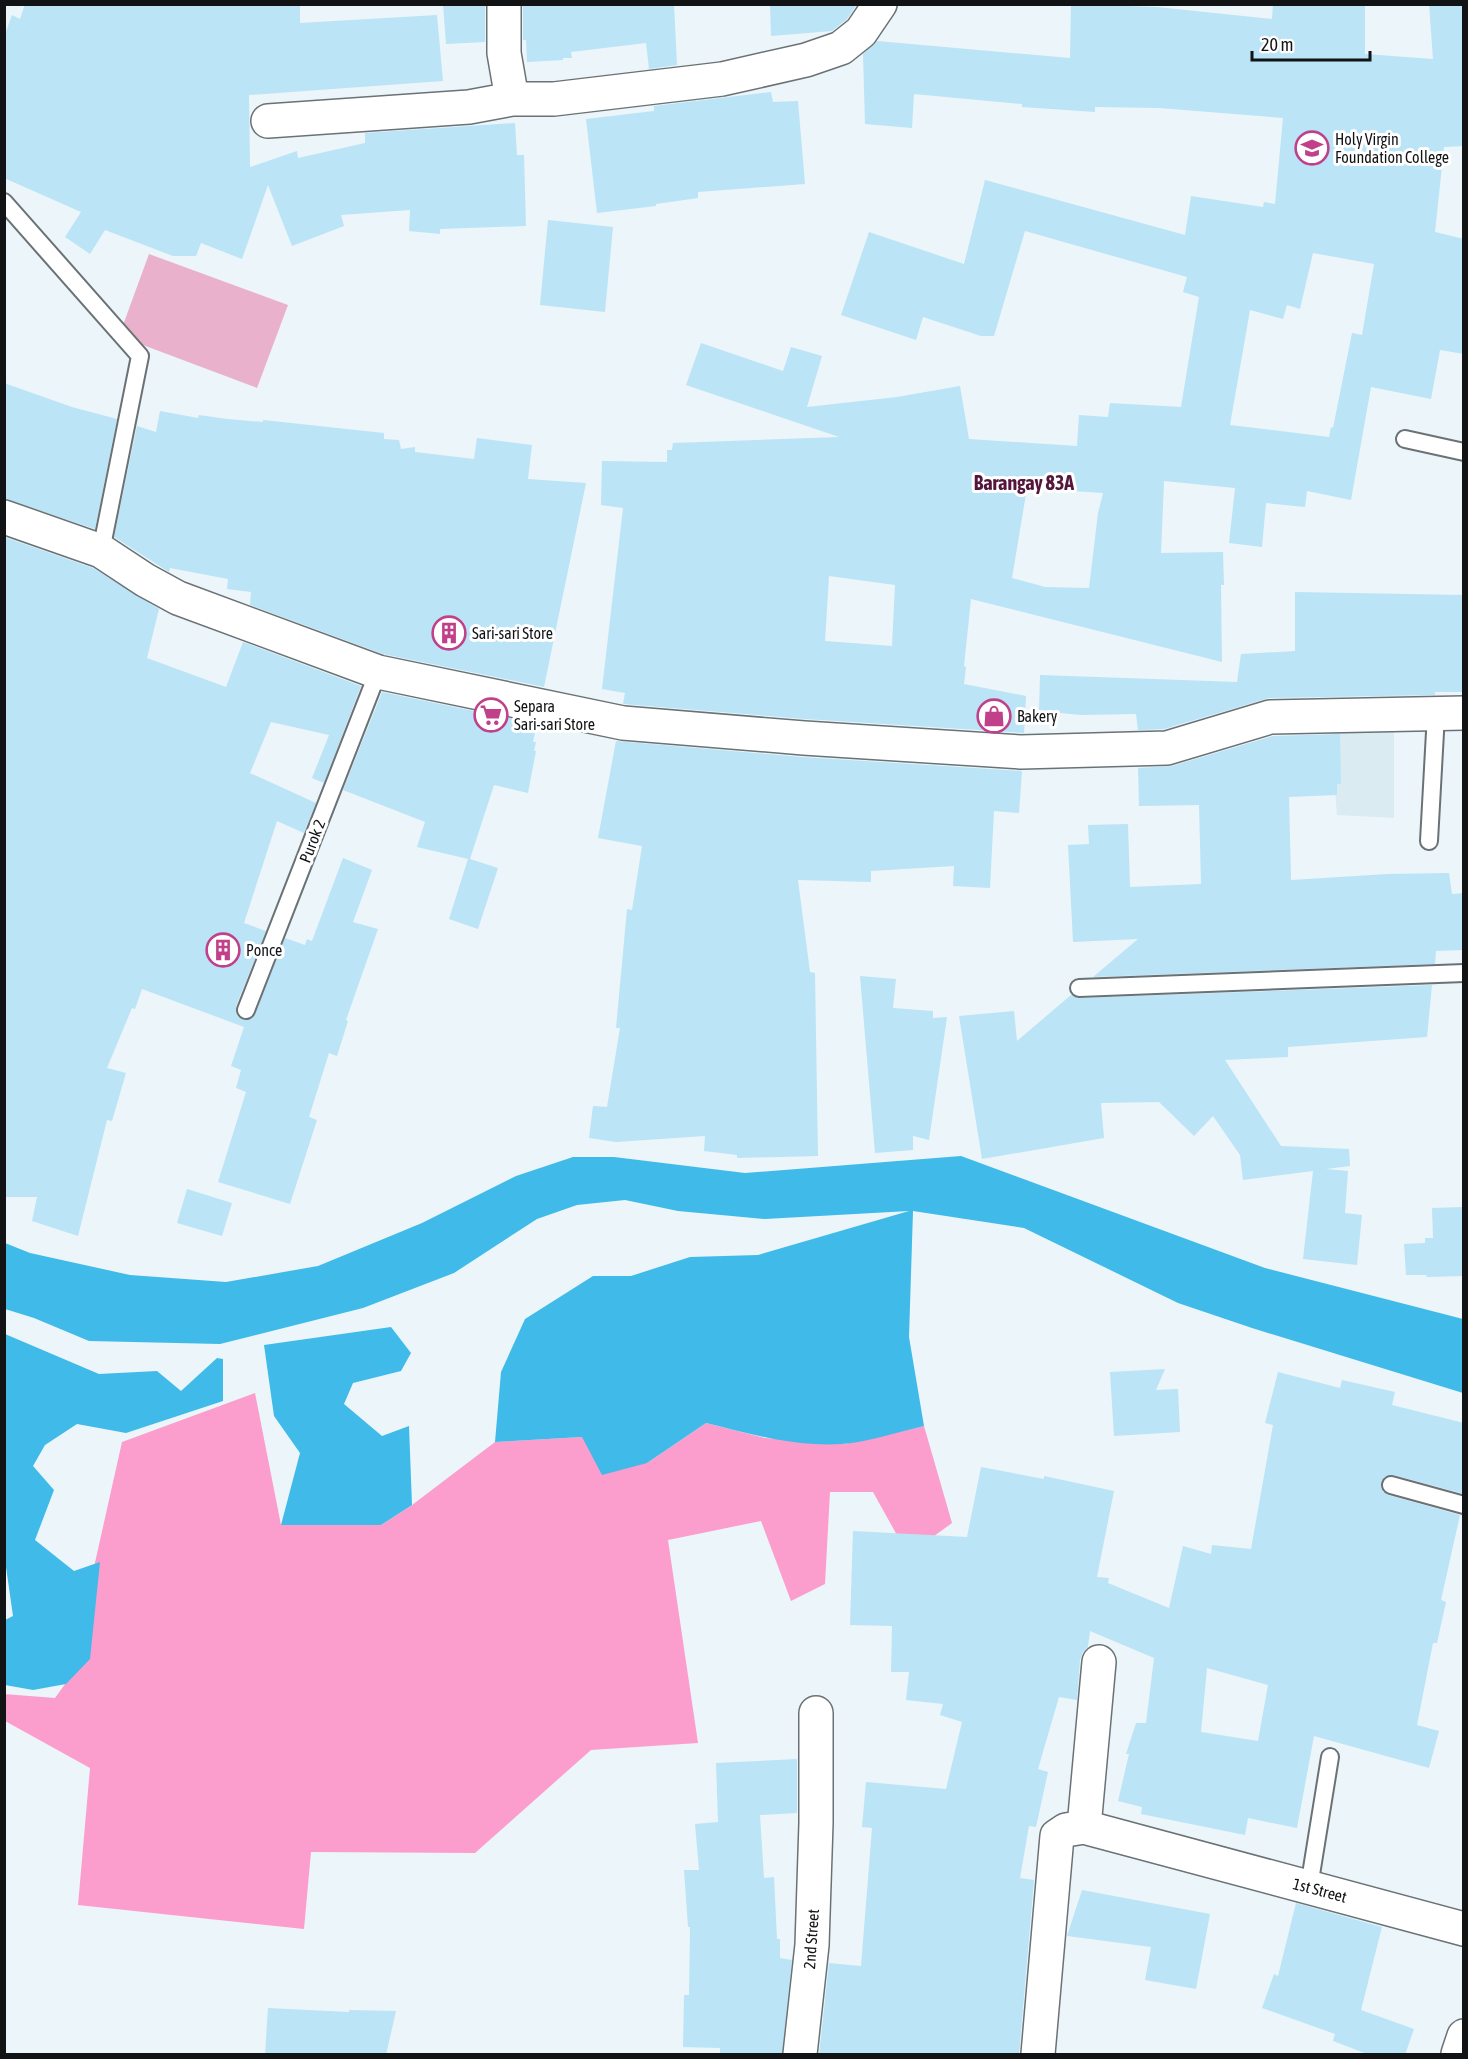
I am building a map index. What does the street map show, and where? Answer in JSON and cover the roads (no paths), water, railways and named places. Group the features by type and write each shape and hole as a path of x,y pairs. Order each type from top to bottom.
{"street":[{"path":"504,4 504,53 512,99"},
{"path":"268,122 469,107 512,99 554,99 722,79 806,60 842,48 861,32 880,4"},
{"path":"4,517 101,551 145,580 178,598 378,672 623,723 804,738 1021,752 1167,748 1270,717 1450,714"},
{"path":"1038,2055 1057,1836 1066,1830 1084,1827 1099,1662"},
{"name":"2nd Street","path":"800,2055 812,1945 816,1823 816,1713"},
{"name":"1st Street","path":"1084,1827 1464,1929"},
{"path":"1458,2055 1464,2036"}],"lane":[{"path":"4,202 140,356 101,551"},
{"path":"1405,439 1464,452"},
{"name":"Purok 2","path":"246,1010 378,672"},
{"path":"1429,841 1450,714"},
{"path":"1079,988 1464,973"},
{"path":"1391,1485 1464,1505"},
{"path":"1310,1887 1330,1757"}],"water":[{"path":"961,1156 1265,1268 1463,1319 1463,1393 1178,1303 1024,1228 913,1211 909,1337 924,1426 862,1441 842,1444 808,1444 773,1439 706,1423 647,1463 602,1475 582,1437 495,1442 501,1372 525,1319 593,1276 631,1276 690,1257 758,1255 909,1211 765,1219 678,1211 625,1200 577,1205 537,1219 454,1273 363,1308 220,1344 89,1341 34,1318 5,1309 5,1243 30,1253 130,1275 226,1282 318,1266 422,1223 516,1176 573,1157 614,1157 745,1173"},
{"path":"391,1327 411,1353 401,1371 353,1383 344,1404 382,1436 409,1426 412,1505 381,1525 281,1525 300,1453 274,1416 264,1345"},
{"path":"5,1334 99,1374 157,1371 181,1391 217,1358 223,1359 223,1401 126,1433 77,1424 45,1445 33,1466 54,1490 35,1540 74,1571 100,1562 90,1659 66,1684 33,1690 5,1685 5,1620 13,1616 4,1553"}],"place":[{"name":"Holy Virgin Foundation College","path":"1312,148"},
{"name":"Sari-sari Store","path":"449,633"},
{"name":"Separa Sari-sari Store","path":"491,715"},
{"name":"Bakery","path":"994,716"},
{"name":"Ponce","path":"223,950"}],"district":[{"name":"Barangay 83A","path":"1024,482"}]}
